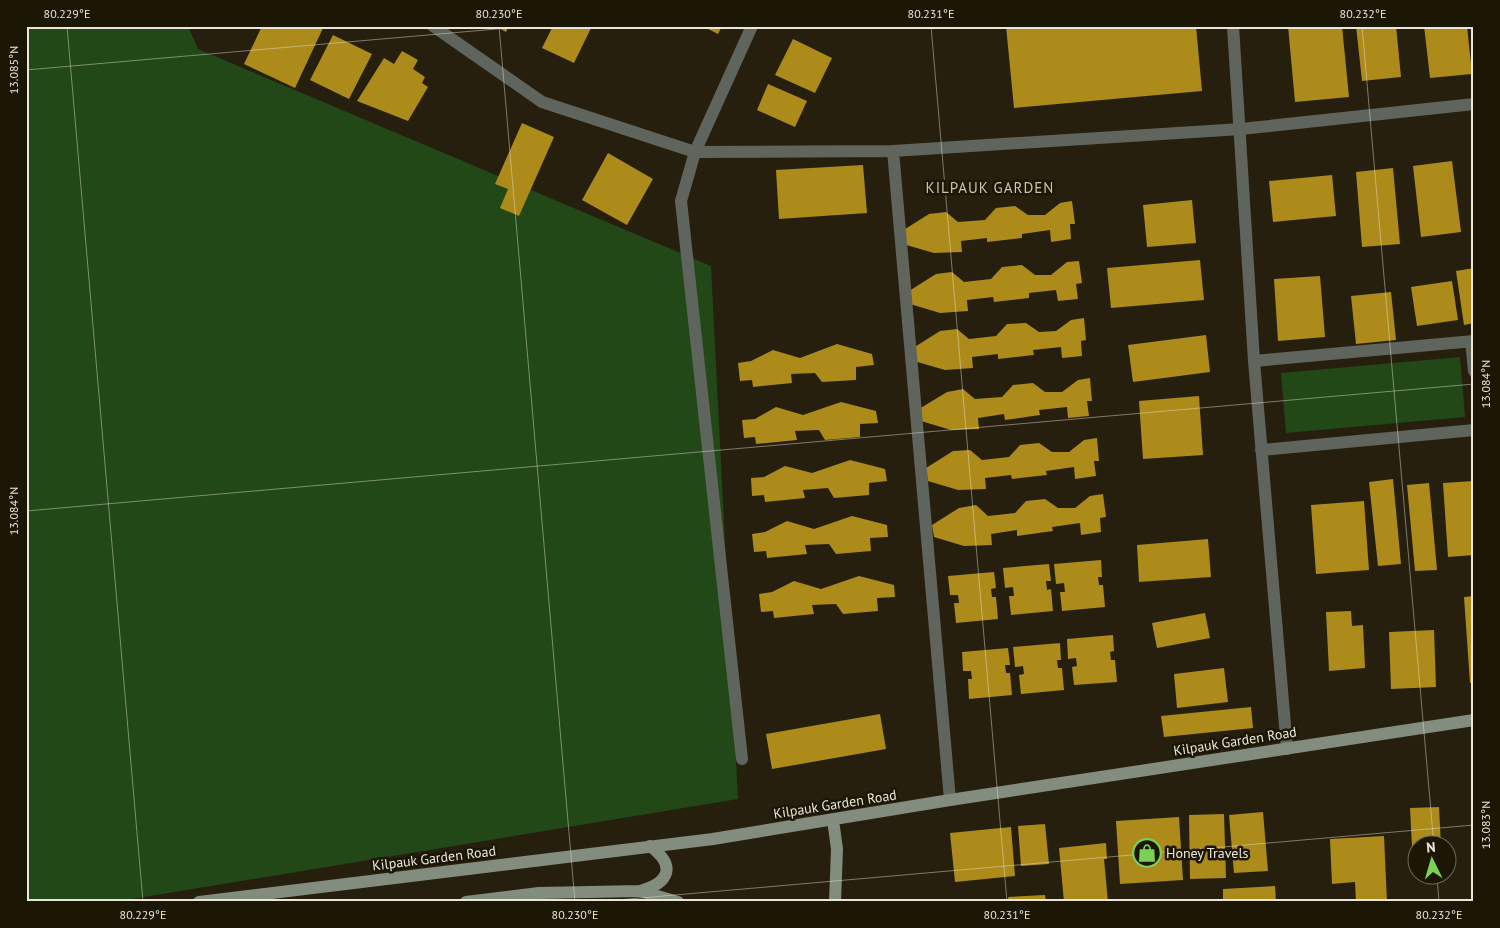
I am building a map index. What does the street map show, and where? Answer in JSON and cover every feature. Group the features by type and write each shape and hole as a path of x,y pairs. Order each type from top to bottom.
{"main road":[{"name":"Kilpauk Garden Road","path":"199,902 713,839 950,800 1474,720"},
{"path":"833,820 837,849 835,902"},
{"path":"466,902 540,892 640,891 655,887 664,880 666,874 664,859 650,846"},
{"path":"640,891 678,902"}],"street":[{"path":"433,26 542,102 695,152 893,151 1241,129 1474,104"},
{"path":"742,759 681,201 695,152 752,26"},
{"path":"1233,26 1241,129 1254,361 1287,749"},
{"path":"893,151 941,724 950,800"},
{"path":"1254,361 1472,341 1474,371"},
{"path":"1261,450 1474,430"}],"green space":[{"path":"26,26 188,26 198,49 711,266 738,799 114,902 26,902"},
{"path":"1460,357 1465,417 1286,433 1281,373"}],"building":[{"path":"262,26 324,26 295,88 244,64"},
{"path":"495,26 509,26 506,32"},
{"path":"553,26 592,26 574,63 542,48"},
{"path":"702,26 722,26 718,34"},
{"path":"1006,26 1196,26 1202,91 1014,108"},
{"path":"1288,26 1342,26 1349,97 1295,102"},
{"path":"1356,26 1396,26 1401,77 1362,81"},
{"path":"1424,26 1467,26 1472,74 1430,78"},
{"path":"333,35 372,54 349,99 310,80"},
{"path":"793,39 832,58 815,93 775,75"},
{"path":"402,51 418,60 413,69 425,77 422,83 428,87 408,121 357,101 384,58 394,64"},
{"path":"768,84 807,101 795,127 757,110"},
{"path":"522,123 554,137 519,216 500,208 508,189 495,184"},
{"path":"608,153 653,179 627,225 582,200"},
{"path":"1452,161 1461,232 1421,237 1413,166"},
{"path":"863,165 867,213 779,219 776,170"},
{"path":"1393,168 1400,244 1362,247 1356,172"},
{"path":"1332,175 1336,216 1273,222 1269,181"},
{"path":"1192,200 1196,243 1147,247 1143,205"},
{"path":"1072,201 1075,224 1070,224 1071,239 1051,242 1050,230 1022,234 1022,238 987,242 987,238 961,241 962,252 934,253 903,244 902,231 929,214 946,212 958,222 985,220 996,208 1015,206 1028,215 1045,215 1060,203"},
{"path":"1200,260 1204,300 1111,308 1107,268"},
{"path":"1079,261 1082,283 1076,284 1078,299 1058,301 1056,290 1029,293 1029,298 994,302 993,297 967,300 968,311 940,313 910,304 909,291 936,274 952,272 964,282 991,279 1002,267 1022,265 1035,275 1051,275 1067,262"},
{"path":"1474,268 1474,323 1464,325 1456,271"},
{"path":"1320,276 1325,337 1278,341 1274,279"},
{"path":"1452,281 1458,320 1417,326 1411,287"},
{"path":"1391,292 1396,340 1356,344 1351,296"},
{"path":"1084,318 1086,340 1081,341 1082,356 1062,358 1061,347 1033,350 1034,355 998,359 998,354 972,357 973,368 945,370 914,361 913,348 940,331 957,329 969,339 996,336 1007,324 1026,323 1039,332 1056,331 1071,320"},
{"path":"1206,335 1210,372 1133,382 1128,345"},
{"path":"837,344 872,354 874,365 856,367 856,380 822,382 815,373 791,374 792,383 753,387 752,380 740,381 738,363 751,361 773,350 800,358"},
{"path":"1090,378 1092,401 1087,401 1089,416 1068,418 1067,407 1039,410 1040,415 1005,420 1004,414 978,418 979,429 951,430 921,421 919,409 947,392 963,389 975,399 1002,397 1013,385 1033,383 1045,392 1062,392 1078,380"},
{"path":"1199,396 1203,455 1143,459 1139,401"},
{"path":"841,402 876,411 878,423 860,424 860,437 825,440 819,430 795,431 797,440 756,444 755,437 744,438 742,420 755,419 776,407 803,415"},
{"path":"1097,438 1099,461 1094,461 1096,476 1075,479 1074,467 1046,471 1047,475 1012,479 1011,475 985,478 986,489 958,490 928,481 926,468 953,451 970,450 982,460 1009,457 1020,445 1039,443 1052,452 1069,452 1084,440"},
{"path":"850,460 885,469 887,481 869,483 869,495 834,498 828,488 803,490 805,498 765,502 764,495 752,496 751,478 764,477 785,466 812,473"},
{"path":"1393,479 1401,564 1378,566 1369,482"},
{"path":"1474,481 1474,555 1448,557 1443,483"},
{"path":"1429,483 1437,570 1415,571 1407,485"},
{"path":"1103,494 1106,517 1100,518 1101,532 1081,535 1080,523 1052,527 1053,531 1017,536 1017,530 991,534 992,545 964,546 934,537 932,525 959,508 976,505 988,516 1015,513 1026,501 1045,499 1058,508 1075,508 1090,496"},
{"path":"1364,501 1369,570 1316,574 1311,505"},
{"path":"852,516 887,525 888,537 870,538 871,551 836,554 829,544 805,545 807,554 767,558 766,551 754,552 752,534 765,532 787,521 814,529"},
{"path":"1208,539 1211,577 1139,582 1137,545"},
{"path":"1101,560 1102,577 1098,577 1099,585 1103,585 1105,607 1062,611 1060,592 1065,592 1064,583 1056,584 1054,564"},
{"path":"1049,564 1051,581 1046,581 1047,590 1051,589 1053,611 1011,615 1009,596 1014,596 1013,587 1005,588 1003,568"},
{"path":"994,572 996,588 991,589 992,597 996,597 998,619 956,623 954,603 959,603 958,595 950,595 948,576"},
{"path":"859,576 894,585 895,597 877,598 878,611 843,614 836,604 812,605 814,614 774,618 773,611 761,612 759,594 772,592 794,581 821,589"},
{"path":"1474,596 1474,683 1470,683 1464,597"},
{"path":"1351,611 1352,626 1363,625 1365,668 1329,671 1326,612"},
{"path":"1205,613 1210,638 1157,648 1152,623"},
{"path":"1434,630 1436,687 1391,689 1389,632"},
{"path":"1113,635 1114,651 1110,652 1111,660 1115,660 1117,682 1074,685 1072,667 1077,666 1076,658 1068,659 1067,639"},
{"path":"1060,643 1061,660 1057,660 1058,668 1062,668 1064,690 1021,694 1019,675 1024,674 1023,666 1015,667 1013,647"},
{"path":"1008,648 1010,665 1005,665 1006,673 1010,673 1012,695 969,699 968,679 972,679 971,671 963,671 962,652"},
{"path":"1224,668 1228,702 1177,708 1174,674"},
{"path":"1251,707 1253,728 1164,737 1161,716"},
{"path":"880,714 886,749 772,769 766,734"},
{"path":"1439,807 1440,836 1411,836 1410,808"},
{"path":"1263,812 1268,871 1234,873 1229,815"},
{"path":"1224,814 1226,878 1190,879 1189,815"},
{"path":"1179,817 1183,880 1120,884 1116,821"},
{"path":"1045,824 1049,864 1021,866 1018,826"},
{"path":"1011,827 1015,876 955,882 950,833"},
{"path":"1384,836 1387,902 1356,902 1355,882 1332,884 1330,839"},
{"path":"1106,843 1107,859 1104,859 1108,902 1064,902 1059,848"},
{"path":"1275,886 1276,902 1223,902 1223,889"},
{"path":"1045,895 1046,902 1009,902 1008,897"},
{"path":"1003,899 1003,902 987,902 987,900"}],"place":[{"name":"Honey Travels","path":"1147,853"}],"district":[{"name":"KILPAUK GARDEN","path":"990,188"}]}
